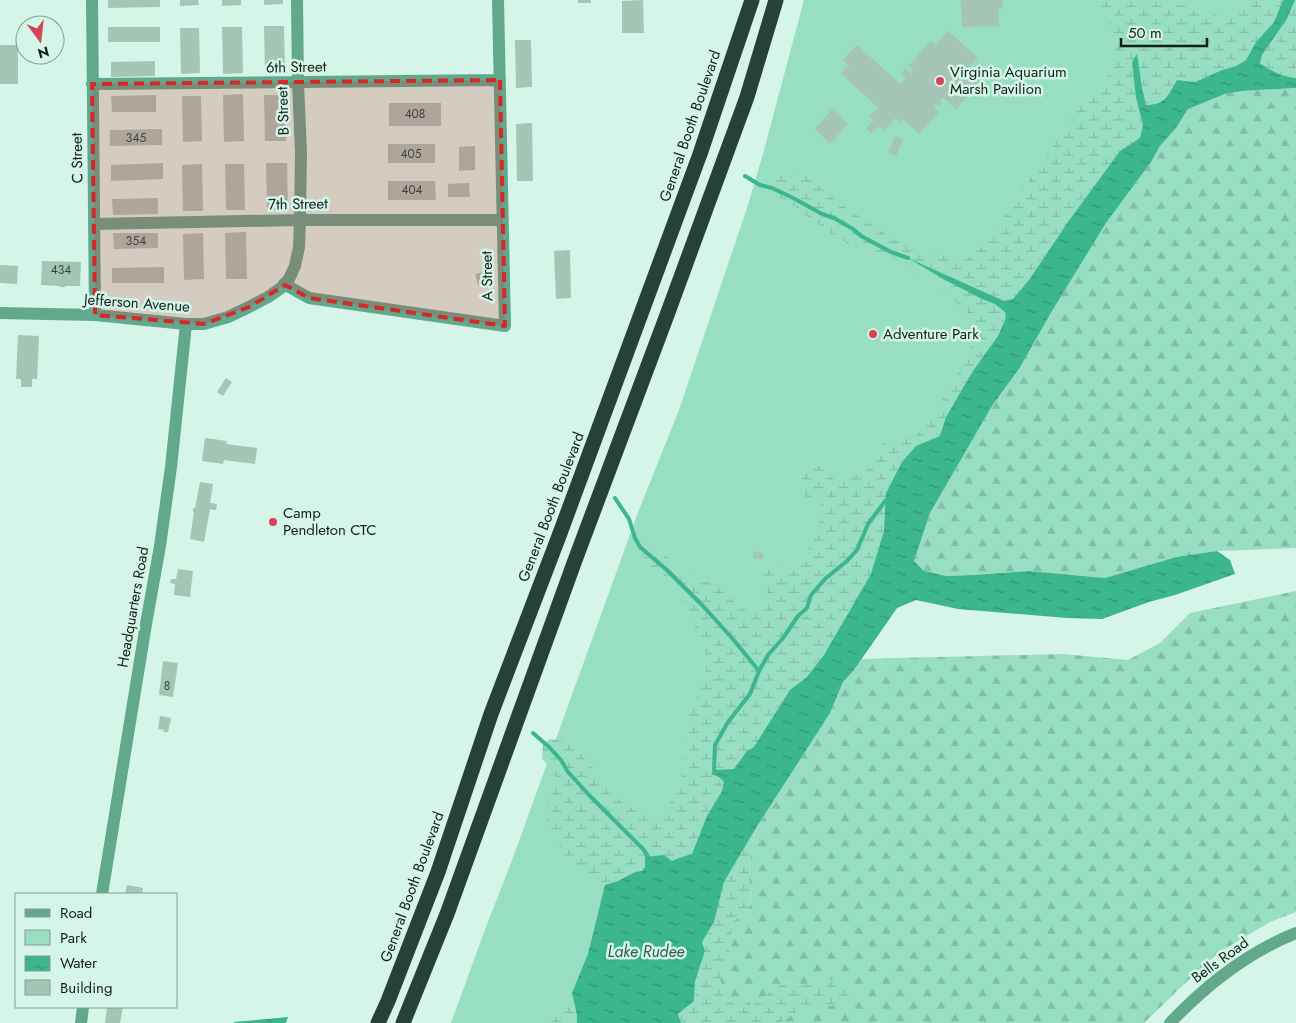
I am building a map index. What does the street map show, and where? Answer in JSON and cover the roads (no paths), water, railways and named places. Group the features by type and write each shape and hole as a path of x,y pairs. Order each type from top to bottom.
{"highway":[{"name":"General Booth Boulevard","path":"378,1023 438,872 491,714 560,536 700,154 752,0"},
{"path":"404,1023 447,914 574,563 747,97 776,0"}],"street":[{"name":"C Street","path":"92,0 95,315"},
{"name":"B Street","path":"297,0 301,152 300,220"},
{"name":"A Street","path":"284,284 309,298 505,326 498,0"},
{"name":"6th Street","path":"92,84 500,80"},
{"name":"7th Street","path":"94,224 300,220 502,220"},
{"name":"Jefferson Avenue","path":"0,313 95,315 186,324 204,324 228,317 268,298 290,279 299,246 300,220"},
{"name":"Headquarters Road","path":"102,893 160,546 171,467 186,324"},
{"name":"Bells Road","path":"1170,1023 1207,988 1237,965 1296,933"},
{"path":"81,1023 83,1008"}],"water":[{"name":"Lake Rudee","path":"1283,0 1295,0 1287,19 1262,55 1260,63 1277,73 1296,78 1296,88 1241,91 1225,94 1188,109 1106,223 1019,369 992,406 930,513 914,561 924,571 946,576 1029,571 1105,578 1176,557 1217,551 1230,560 1235,574 1102,619 958,609 916,600 897,608 854,670 843,682 830,713 756,828 724,882 714,922 702,942 705,951 695,982 694,1001 678,1014 681,1023 577,1023 572,993 588,954 605,885 635,872 642,871 645,867 645,857 664,855 672,861 692,854 707,816 722,791 724,782 719,777 711,774 714,770 734,769 747,751 754,747 790,690 807,677 824,655 871,574 884,531 886,493 902,462 916,446 940,436 946,417 973,371 998,336 1006,318 1005,312 995,304 945,280 908,258 1004,301 1013,299 1029,280 1068,222 1120,151 1140,138 1143,125 1136,97 1132,62 1137,54 1146,105 1158,103 1165,98 1177,80 1195,82 1236,66 1246,60 1256,42 1274,22"},
{"path":"288,1017 286,1023 234,1023 234,1022"}],"waterway":[{"path":"745,176 760,185 772,188 822,214 834,218 861,236 891,252 908,258"},
{"path":"615,498 629,519 640,547 667,570 703,606 759,671 750,694 728,722 715,745 714,770"},
{"path":"759,671 768,655 783,638 798,616 807,608 811,595 826,578 857,550 868,524 886,500"},
{"path":"533,733 549,747 561,760 568,772 644,850 648,857"}],"place":[{"name":"Virginia Aquarium Marsh Pavilion","path":"940,81"},
{"name":"Adventure Park","path":"873,334"},
{"name":"Camp Pendleton CTC","path":"273,522"}]}
